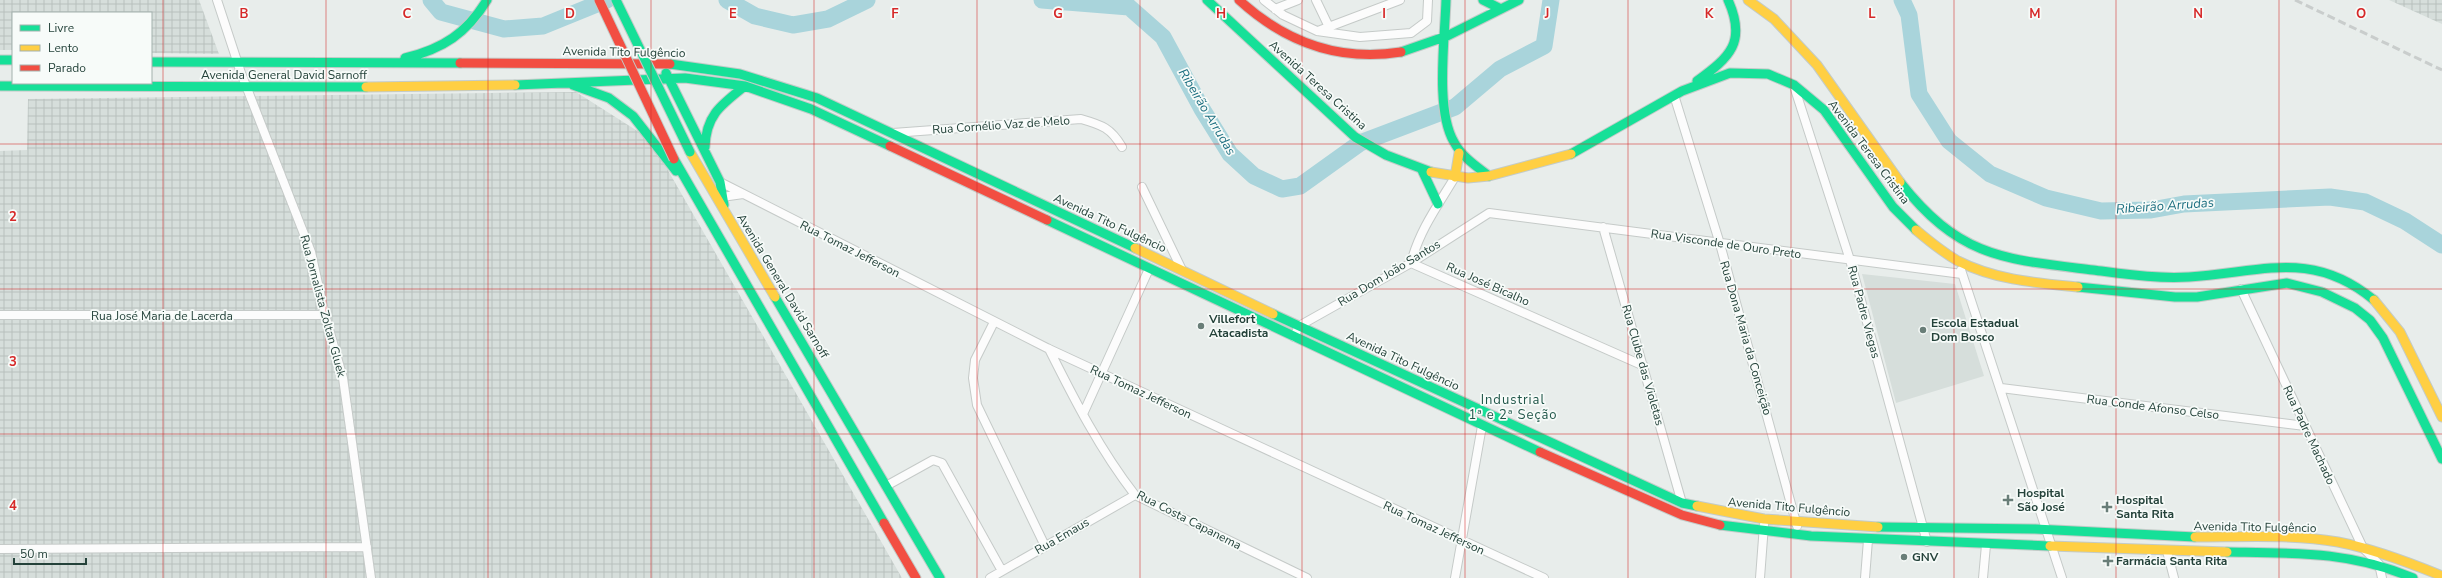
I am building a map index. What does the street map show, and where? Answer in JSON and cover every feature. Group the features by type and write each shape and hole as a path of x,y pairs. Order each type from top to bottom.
{"main road":[{"path":"383,63 431,52 447,45 465,31 487,0"},
{"path":"599,0 674,159 691,191 916,578"},
{"name":"Avenida General David Sarnoff","path":"616,0 690,152 940,578"},
{"name":"Avenida Teresa Cristina","path":"1207,0 1332,118 1355,136 1386,155 1422,170 1455,177 1489,176 1570,155 1678,93 1730,73 1749,72 1768,74 1794,85 1824,110 1893,207 1917,231 1958,261 1989,273 2023,282 2197,297 2287,283 2298,285 2337,299 2355,308 2370,320 2383,338 2442,459"},
{"name":"Avenida Teresa Cristina","path":"1239,0 1264,22 1296,40 1337,52 1401,52 1444,37 1519,0"},
{"path":"1446,0 1443,111 1458,151 1455,177"},
{"path":"1483,0 1501,9"},
{"path":"1678,93 1724,62 1733,50 1739,32 1735,11 1728,0"},
{"name":"Avenida Teresa Cristina","path":"1748,0 1783,24 1808,51 1892,174 1928,215 1965,243 1996,255 2028,263 2148,277 2191,277 2271,265 2302,266 2326,273 2365,294 2380,306 2394,322 2442,417"},
{"path":"0,60 12,60"},
{"name":"Avenida General David Sarnoff","path":"152,62 383,63"},
{"name":"Avenida Tito Fulgêncio","path":"383,63 660,63 711,68 782,84 893,133 1299,326 1682,503 1725,514 1797,522 1924,527 2045,529 2166,537 2320,540 2363,548 2403,559 2442,576"},
{"path":"660,63 720,182 725,211"},
{"name":"Avenida Tito Fulgêncio","path":"568,84 668,78 691,79 745,86 812,109 1482,426 1682,515 1725,526 1798,535 1868,540 2167,551 2318,554 2341,556 2379,564 2413,578"},
{"name":"Avenida General David Sarnoff","path":"0,86 247,88 568,84"},
{"path":"568,84 609,98 633,116 691,191"},
{"path":"705,150 706,124 718,108 745,86"},
{"path":"1458,151 1489,176"},
{"path":"1422,170 1438,204"}],"street":[{"name":"Rua Jornalista Zoltan Gluek","path":"217,0 247,88 311,252 325,315 343,378 371,578"},
{"path":"1264,0 1283,16 1317,31 1360,37 1411,33 1427,21 1428,0"},
{"path":"1275,8 1298,0"},
{"path":"1316,0 1329,27"},
{"path":"1317,31 1384,3 1400,0"},
{"name":"Rua Padre Viegas","path":"1794,85 1850,260 1927,542"},
{"name":"Rua Dona Maria da Conceição","path":"1678,93 1797,522 1798,535"},
{"name":"Rua Cornélio Vaz de Melo","path":"893,133 1081,119 1098,124 1114,133 1122,148"},
{"path":"1411,263 1415,247 1438,204 1455,177"},
{"name":"Rua Tomaz Jefferson","path":"720,182 1049,349 1544,578"},
{"path":"1142,187 1182,270"},
{"path":"722,197 743,194"},
{"name":"Rua Visconde de Ouro Preto","path":"1489,213 1962,274"},
{"name":"Rua Dom João Santos","path":"1299,326 1411,263 1489,213"},
{"name":"Rua Clube das Violetas","path":"1603,227 1682,503"},
{"path":"1958,261 2001,388 2045,529 2062,578"},
{"name":"Rua José Bicalho","path":"1411,263 1644,366"},
{"path":"1083,414 1100,373 1149,269"},
{"name":"Rua Padre Machado","path":"2241,289 2363,548 2379,564"},
{"name":"Rua José Maria de Lacerda","path":"0,315 325,315"},
{"path":"994,322 975,360 973,378 977,405 1045,546"},
{"path":"1294,337 1299,326"},
{"name":"Rua Costa Capanema","path":"1049,349 1083,414 1118,474 1135,495 1307,578"},
{"name":"Rua Conde Afonso Celso","path":"2001,388 2305,426"},
{"path":"1455,578 1482,426"},
{"path":"886,486 933,460 942,463 1002,571"},
{"name":"Rua Emaus","path":"990,578 1135,495"},
{"path":"1760,578 1765,518"},
{"path":"1865,578 1868,540"},
{"path":"1983,578 1986,545"},
{"path":"0,549 367,547"},
{"path":"2167,551 2174,578"},
{"path":"2379,564 2382,578"}],"shaded area":[{"path":"0,0 199,0 219,54 152,53 152,12 12,12 12,50 0,50"},
{"path":"2389,0 2442,0 2442,24"},
{"path":"576,92 650,139 902,578 0,578 0,151 27,150 28,99"},
{"name":"Escola Estadual Dom Bosco","path":"1862,274 1955,284 1984,376 1896,403"}],"waterway":[{"name":"Ribeirão Arrudas","path":"431,0 441,12 504,29 543,26 607,0"},
{"name":"Ribeirão Arrudas","path":"727,0 755,16 793,25 828,19 867,0"},
{"name":"Ribeirão Arrudas","path":"1042,0 1129,7 1163,37 1202,109 1230,154 1254,176 1282,189 1300,186 1360,143 1455,107 1500,69 1544,46 1551,0"},
{"name":"Ribeirão Arrudas","path":"1902,0 1909,15 1919,94 1949,141 1990,174 2046,198 2101,211 2151,210 2184,204 2330,197 2365,202 2405,221 2442,245"}],"railway":[{"path":"2295,0 2442,70"}],"traffic: fast":[{"path":"405,58 431,50 453,38 471,22 487,0"},
{"path":"616,0 690,152"},
{"path":"1207,0 1355,137 1386,155 1431,172"},
{"path":"1446,0 1442,73 1445,112 1448,128 1454,142 1461,152 1489,176"},
{"path":"1483,0 1501,9"},
{"path":"1401,52 1447,36 1519,0"},
{"path":"1697,81 1718,64 1732,47 1736,27 1728,0"},
{"path":"0,60 12,60"},
{"path":"152,62 460,63"},
{"path":"670,64 740,74 817,98 1135,248"},
{"path":"666,73 720,182 724,205"},
{"path":"1571,154 1682,91 1730,73 1768,74 1794,85 1824,110 1893,207 1916,230"},
{"path":"515,85 685,78 745,86 811,109 890,146"},
{"path":"573,85 609,98 633,116 676,171"},
{"path":"0,86 366,87"},
{"path":"705,147 708,127 716,112 722,105 745,86"},
{"path":"674,159 884,523"},
{"path":"1422,170 1438,204"},
{"path":"1900,182 1922,207 1943,226 1964,240 1985,250 2008,257 2061,266 2153,277 2189,277 2262,269 2306,269 2328,274 2351,284 2374,300"},
{"path":"1047,220 1540,452"},
{"path":"2078,287 2175,297 2197,297 2287,283 2322,292 2355,308 2370,320 2383,338 2442,459"},
{"path":"775,297 940,578"},
{"path":"1273,314 1682,503 1697,506"},
{"path":"1720,525 1811,536 2050,546"},
{"path":"1878,527 2035,529 2195,537"},
{"path":"2227,552 2322,555 2344,558 2390,569 2413,578"}],"traffic: slow":[{"path":"1748,0 1774,19 1817,65 1900,182"},
{"path":"366,87 515,85"},
{"path":"690,152 775,297"},
{"path":"1455,177 1459,153"},
{"path":"1431,172 1468,178 1489,176 1571,154"},
{"path":"1916,230 1953,258 1987,273 2016,280 2078,287"},
{"path":"1135,248 1273,314"},
{"path":"2374,300 2400,332 2442,417"},
{"path":"1697,506 1764,519 1878,527"},
{"path":"2195,537 2249,536 2320,539 2365,548 2391,556 2442,576"},
{"path":"2050,546 2227,552"}],"traffic: jam":[{"path":"599,0 674,159"},
{"path":"1239,0 1257,15 1275,27 1294,38 1314,46 1356,54 1401,52"},
{"path":"460,63 670,64"},
{"path":"890,146 1047,220"},
{"path":"1540,452 1682,515 1720,525"},
{"path":"884,523 916,578"}],"place":[{"name":"Villefort Atacadista","path":"1201,326"},
{"name":"Escola Estadual Dom Bosco","path":"1923,330"},
{"name":"Hospital São José","path":"2008,500"},
{"name":"Hospital Santa Rita","path":"2107,507"},
{"name":"GNV","path":"1904,557"},
{"name":"Farmácia Santa Rita","path":"2108,561"}],"district":[{"name":"Industrial 1ª e 2ª Seção","path":"1513,408"}]}
